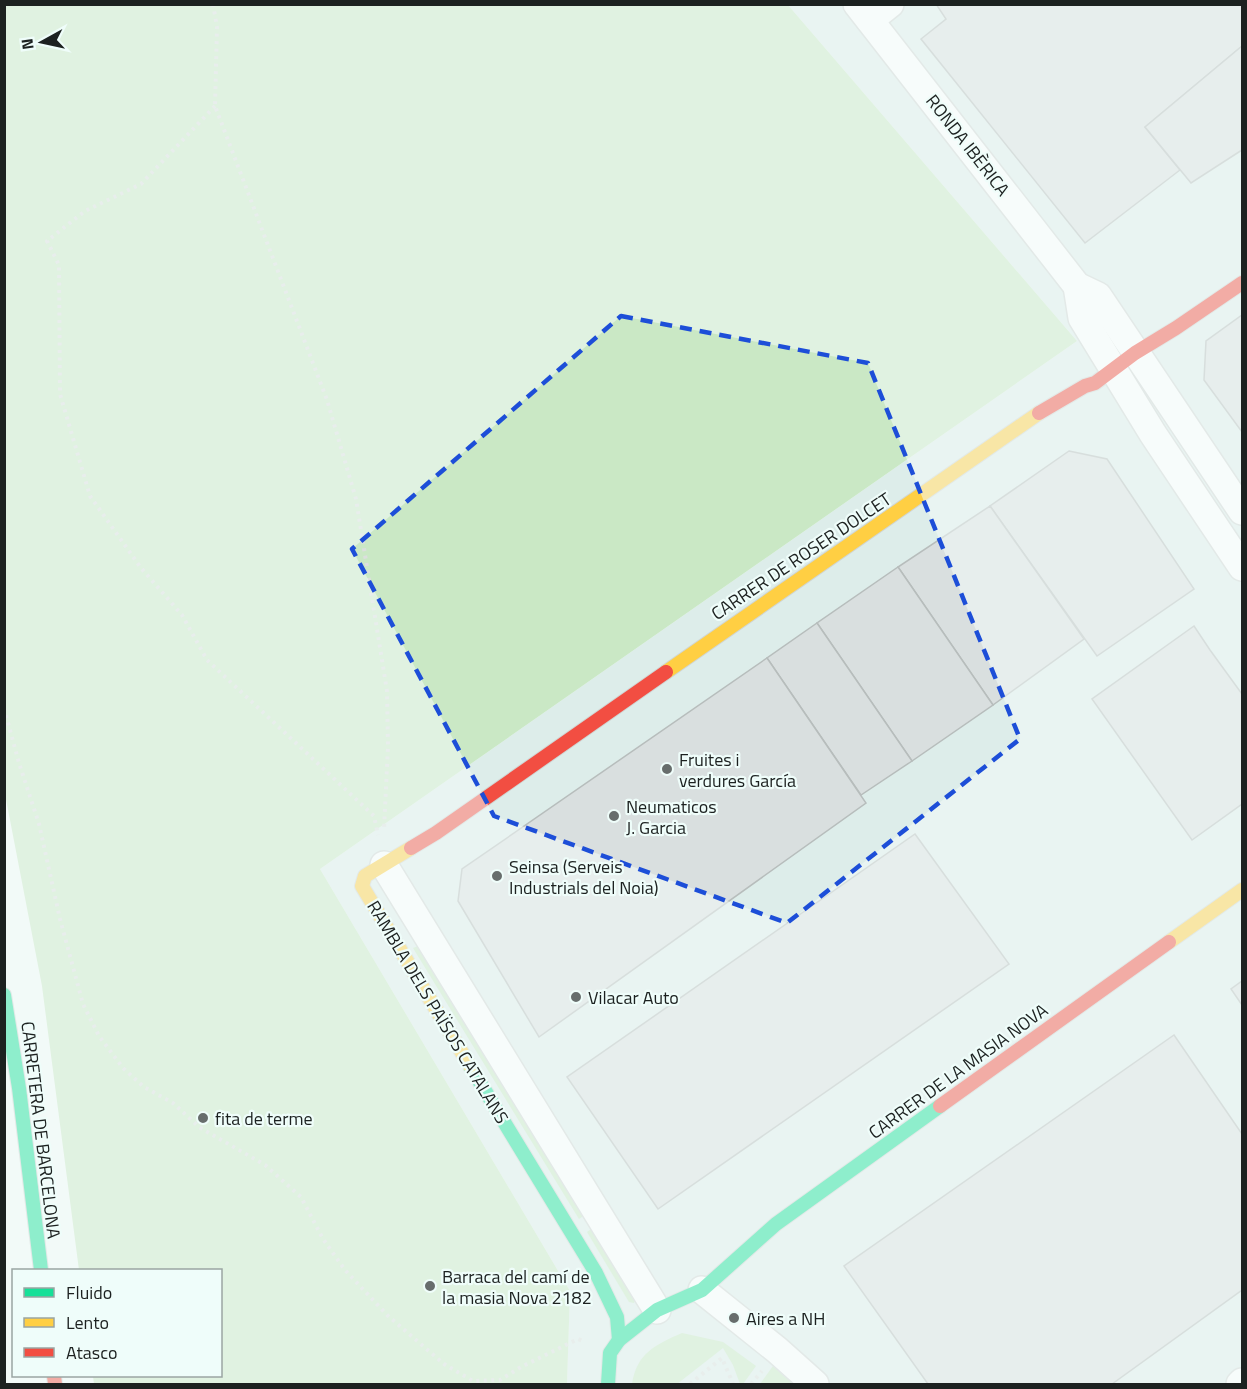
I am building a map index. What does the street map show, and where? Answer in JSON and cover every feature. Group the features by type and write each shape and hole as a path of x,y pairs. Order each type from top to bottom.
{"main road":[{"name":"CARRER DE ROSER DOLCET","path":"384,866 436,833 1040,413 1084,386 1095,383 1135,353 1242,283"},
{"name":"RAMBLA DELS PAÏSOS CATALANS","path":"384,866 365,876 362,886 596,1273 617,1317 619,1340"},
{"name":"CARRER DE LA MASIA NOVA","path":"702,1290 776,1224 1242,890"},
{"name":"CARRETERA DE BARCELONA","path":"4,995 19,1088 41,1269"},
{"path":"608,1384 610,1353 619,1340 657,1310 702,1290"}],"street":[{"name":"RONDA IBÈRICA","path":"872,10 1077,286 1082,318 1152,434 1242,567"},
{"name":"RONDA IBÈRICA","path":"1077,286 1098,296 1242,511"},
{"name":"RAMBLA DELS PAÏSOS CATALANS","path":"384,866 657,1310"},
{"path":"702,1290 777,1350 815,1384"}],"path":[{"path":"219,4 213,6 217,27 215,106 327,400 356,499 387,691 388,747 384,866"},
{"path":"215,106 141,184 85,211 47,242 59,265 60,394 90,496 141,568 182,615 207,660 374,816 384,866"},
{"path":"4,708 39,824 60,919 83,1004 99,1035 123,1068 144,1087 173,1103 199,1127 266,1165 302,1197 323,1239 345,1270 387,1315 444,1364 473,1381 500,1380 578,1339 610,1353"},
{"path":"690,1384 722,1358 734,1384"},
{"path":"751,1384 764,1368"}],"highlighted area":[{"path":"621,316 868,363 1020,739 787,923 494,816 352,549"}],"shaded area":[{"path":"788,5 1242,5 1242,1384 567,1384 570,1291 320,869 1077,341"}],"green space":[{"path":"4,5 788,5 1077,341 320,869 570,1291 567,1384 94,1384 93,1377 222,1377 222,1269 79,1269 42,986 5,794"},
{"path":"421,945 586,1214 579,1219 413,948"},
{"path":"594,1227 637,1296 634,1303 629,1302 587,1232"},
{"path":"682,1333 723,1342 756,1366 743,1384 740,1384 723,1348 677,1384 632,1384 634,1373 643,1357 656,1346"},
{"path":"773,1366 793,1384 760,1384"}],"building":[{"path":"936,4 1242,4 1242,46 1145,127 1180,170 1085,243 921,39 946,19"},
{"path":"1242,46 1242,150 1191,183 1145,127"},
{"path":"1242,315 1242,432 1204,380 1206,341"},
{"path":"1069,451 1107,459 1194,589 1097,656 990,506"},
{"path":"990,506 1084,639 993,705 898,567"},
{"path":"898,567 993,705 912,761 817,623"},
{"path":"817,623 912,761 861,795 767,658"},
{"path":"1194,626 1242,694 1242,804 1192,840 1092,699"},
{"path":"767,658 866,803 539,1037 458,901 462,869"},
{"path":"915,834 1009,964 658,1209 567,1077"},
{"path":"1242,981 1242,1005 1231,989"},
{"path":"1174,1035 1242,1134 1242,1290 1112,1384 928,1384 844,1266"}],"traffic: fast":[{"path":"4,995 19,1088 41,1269"},
{"path":"470,1066 596,1273 617,1317 619,1340"},
{"path":"608,1384 610,1353 619,1340 657,1310 702,1290 776,1224 940,1106"}],"traffic: slow":[{"path":"666,672 1039,413"},
{"path":"411,848 365,876 362,886 470,1066"},
{"path":"1169,942 1242,890"}],"traffic: jam":[{"path":"1039,413 1085,386 1095,383 1135,353 1242,283"},
{"path":"411,848 436,833 666,672"},
{"path":"940,1106 1169,942"},
{"path":"54,1377 55,1384"}],"place":[{"name":"Fruites i verdures García","path":"667,769"},
{"name":"Neumaticos J. Garcia","path":"614,816"},
{"name":"Seinsa (Serveis Industrials del Noia)","path":"497,876"},
{"name":"Vilacar Auto","path":"576,997"},
{"name":"fita de terme","path":"203,1118"},
{"name":"Barraca del camí de la masia Nova 2182","path":"430,1286"},
{"name":"Aires a NH","path":"734,1318"}]}
